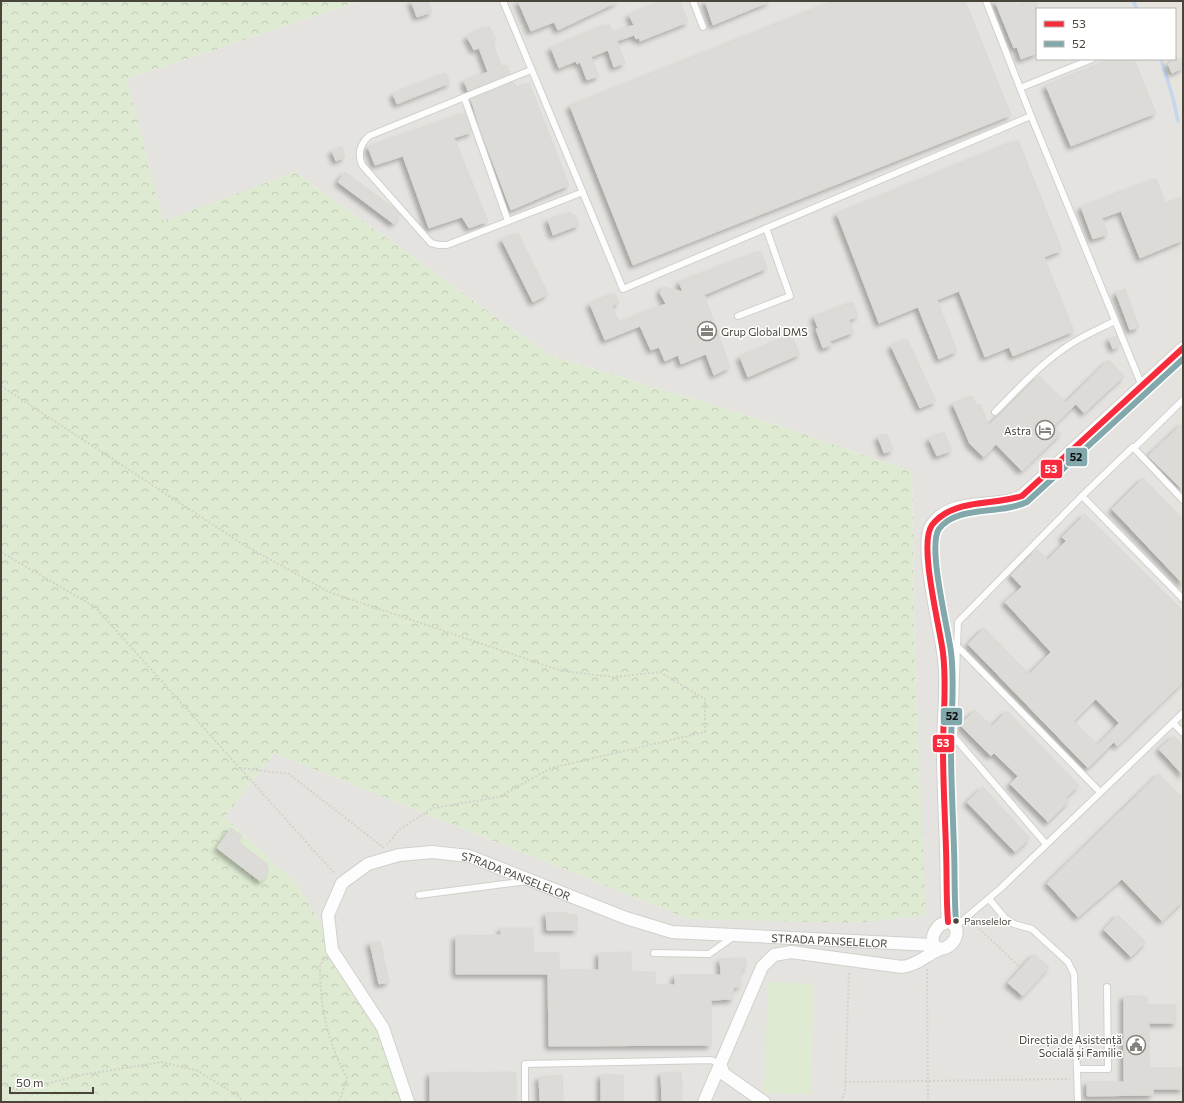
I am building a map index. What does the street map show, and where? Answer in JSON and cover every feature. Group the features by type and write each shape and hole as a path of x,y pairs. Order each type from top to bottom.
{"street":[{"name":"STRADA PANSELELOR","path":"342,883 368,864 399,855 432,852 469,856 626,918 672,932 948,947 956,937 952,924 943,747 945,674 944,654 929,566 928,544 930,528 939,517 954,508 1010,502 1022,496 1183,348"},
{"path":"342,883 328,915 332,950 383,1028 408,1102"},
{"path":"936,947 932,937 936,930 952,924"},
{"name":"STRADA PANSELELOR","path":"704,1102 762,967 769,959 782,952 791,952 849,960 912,966 927,957 936,947"},
{"path":"720,1064 724,1074 764,1102"}],"lane":[{"path":"502,1 624,289 1031,116"},
{"path":"693,1 704,27"},
{"path":"986,1 1031,116 1142,386"},
{"path":"1020,88 1090,60"},
{"path":"531,70 369,136 361,145 360,161 431,243 439,245 447,245 583,192"},
{"path":"464,97 508,221"},
{"path":"738,316 790,296 766,228"},
{"path":"995,412 1031,376 1073,342 1115,321"},
{"path":"1137,445 1183,400"},
{"path":"1046,844 954,737 958,622 1132,447 1183,500"},
{"path":"1082,496 1183,599"},
{"path":"957,646 1100,792"},
{"path":"952,924 968,918 989,899 1183,713"},
{"path":"1173,723 1183,733"},
{"path":"418,895 534,881"},
{"path":"989,899 1005,918 1014,924 1032,929 1068,962 1074,974 1078,1102"},
{"path":"654,953 709,954 734,936"},
{"path":"1077,1069 1108,1069 1107,987"},
{"path":"525,1102 525,1064 711,1060 720,1064"}],"path":[{"path":"1,386 244,545 329,592 562,671 614,677 660,672 705,699 705,732 551,768 499,797 433,808 400,829 384,849 289,774 240,768"},
{"path":"1,552 95,607 342,883"},
{"path":"968,918 1020,967"},
{"path":"332,950 320,965 320,997 337,1059 347,1078 339,1102"},
{"path":"927,957 928,1102"},
{"path":"841,1102 845,1091 849,960"},
{"path":"1,1084 19,1090 88,1074 162,1062 198,1071 238,1096 244,1102"},
{"path":"845,1082 1077,1079"}],"shaded area":[{"path":"359,1 1133,1 1136,8 1036,8 1036,60 1159,60 1183,111 1183,1102 409,1102 330,939 296,883 225,817 274,753 689,919 925,915 915,666 912,472 778,425 549,355 295,172 163,222 127,79"},
{"path":"1133,1 1183,1 1183,111 1159,60 1176,60 1176,8 1136,8"},
{"path":"1183,381 1183,421 1147,455 1132,440 1140,432 1136,427"},
{"path":"953,814 998,880 960,910 955,910 952,904 950,817"},
{"path":"729,1085 746,1095 743,1100 727,1091"},
{"path":"852,1091 851,1102 816,1102 817,1092"}],"green space":[{"path":"1,1 359,1 127,79 163,221 295,172 549,355 778,425 912,472 915,671 926,915 855,923 689,919 274,753 225,817 296,883 385,1027 409,1102 1,1102"},
{"path":"768,982 814,984 811,1094 764,1093"}],"building":[{"path":"411,1 428,1 432,12 417,17"},
{"path":"518,1 619,1 558,30 554,22 531,31"},
{"path":"663,1 680,1 688,22 640,41 639,38 636,39 634,35 617,41 625,63 614,67 608,50 591,57 599,76 587,80 580,62 577,64 576,61 559,68 551,48 609,24 613,33 634,25 629,15"},
{"path":"705,1 771,1 713,25"},
{"path":"835,1 965,1 1011,115 633,265 570,106"},
{"path":"995,1 1014,1 1016,6 1028,1 1037,1 1036,53 1021,59 1017,47 1014,48"},
{"path":"489,26 496,40 492,42 502,67 507,65 510,74 468,91 464,81 488,72 479,48 474,50 467,37"},
{"path":"1176,59 1183,59 1183,68 1172,73 1168,64"},
{"path":"1110,60 1134,60 1156,113 1071,146 1046,86"},
{"path":"446,73 450,83 397,104 393,94"},
{"path":"514,82 516,88 529,83 569,185 511,210 480,129 471,99"},
{"path":"465,113 472,132 454,138 488,221 469,228 462,217 429,228 403,156 375,165 368,147"},
{"path":"1018,140 1062,250 1044,257 1074,331 1013,356 1009,347 985,357 959,291 937,300 957,351 939,359 918,307 879,323 837,214"},
{"path":"342,147 345,157 336,161 332,151"},
{"path":"345,172 395,209 400,215 394,224 338,182"},
{"path":"1156,179 1166,204 1183,197 1183,240 1140,258 1121,211 1102,218 1108,234 1093,239 1081,207"},
{"path":"571,212 572,216 575,215 579,225 553,235 548,220"},
{"path":"518,233 548,294 533,302 502,240"},
{"path":"761,251 767,268 704,295 730,367 714,375 706,354 681,364 678,355 665,361 659,347 651,350 640,326 605,340 590,304 615,293 619,303 612,306 619,322 626,320 666,304 660,293 663,287 683,292 679,282"},
{"path":"1125,289 1139,327 1130,330 1116,293"},
{"path":"853,302 858,316 849,320 854,332 830,341 832,345 823,348 816,329 818,328 814,317"},
{"path":"791,335 800,354 748,377 740,357"},
{"path":"1117,336 1120,345 1113,349 1109,339"},
{"path":"907,339 936,401 920,408 891,346"},
{"path":"1109,360 1124,376 1084,413 1076,404 1053,426 1061,433 1022,471 996,444 984,457 970,444 953,404 972,396 976,405 980,404 989,425 1039,376 1066,402"},
{"path":"1183,423 1183,490 1148,456"},
{"path":"944,432 952,450 937,456 929,439"},
{"path":"887,434 893,450 884,453 878,437"},
{"path":"1143,478 1183,519 1183,584 1112,509"},
{"path":"1085,514 1183,611 1183,682 1117,746 1114,742 1088,768 968,644 984,628 1029,674 1051,652 1005,602 1022,587 1011,575 1037,549 1047,560 1066,541 1062,537","holes":["1096,699 1119,723 1098,745 1074,721"]},
{"path":"975,710 992,726 1007,711 1079,785 1065,798 1069,801 1048,822 1010,784 1018,776 994,753 991,756 960,725"},
{"path":"1174,736 1183,746 1183,775 1159,749"},
{"path":"1159,774 1183,798 1183,901 1162,921 1122,879 1078,917 1047,883"},
{"path":"983,787 1030,838 1015,852 967,802"},
{"path":"231,828 242,836 238,841 268,865 266,868 269,870 263,880 260,881 217,848"},
{"path":"546,913 568,913 568,915 577,915 577,930 547,930"},
{"path":"1118,915 1146,942 1131,957 1104,930"},
{"path":"501,928 533,928 533,953 559,953 559,970 599,970 599,953 631,952 631,972 655,972 655,985 675,985 675,975 721,975 720,959 745,958 746,968 742,968 740,986 733,988 733,999 711,1000 711,1045 549,1046 548,974 456,974 456,936 501,935"},
{"path":"380,941 389,982 379,984 370,943"},
{"path":"1034,954 1049,967 1023,996 1008,983"},
{"name":"Direcția de Asistență Socială și Familie","path":"1124,996 1147,996 1147,1005 1176,1005 1176,1023 1149,1023 1149,1068 1183,1068 1183,1089 1153,1089 1153,1095 1087,1096 1087,1082 1124,1082"},
{"path":"516,1072 516,1102 430,1102 430,1073"},
{"path":"681,1072 682,1102 662,1102 661,1073"},
{"path":"562,1075 563,1102 540,1102 539,1077"},
{"path":"601,1075 623,1075 623,1102 601,1102"}],"waterway":[{"path":"1133,1 1136,8"},
{"path":"1161,60 1173,98 1178,121"}],"transit line":[{"name":"53","path":"948,922 943,762 945,677 943,653 931,586 927,549 928,535 932,525 941,516 951,510 974,504 1022,496 1183,348"},
{"name":"52","path":"956,921 951,761 953,676 951,652 939,588 935,552 936,538 939,529 947,521 956,516 1016,506 1027,502 1183,359"}],"place":[{"name":"Grup Global DMS","path":"707,331"},
{"name":"Astra","path":"1045,430"},
{"name":"Panselelor","path":"956,921"},
{"name":"Direcția de Asistență Socială și Familie","path":"1136,1045"}]}
